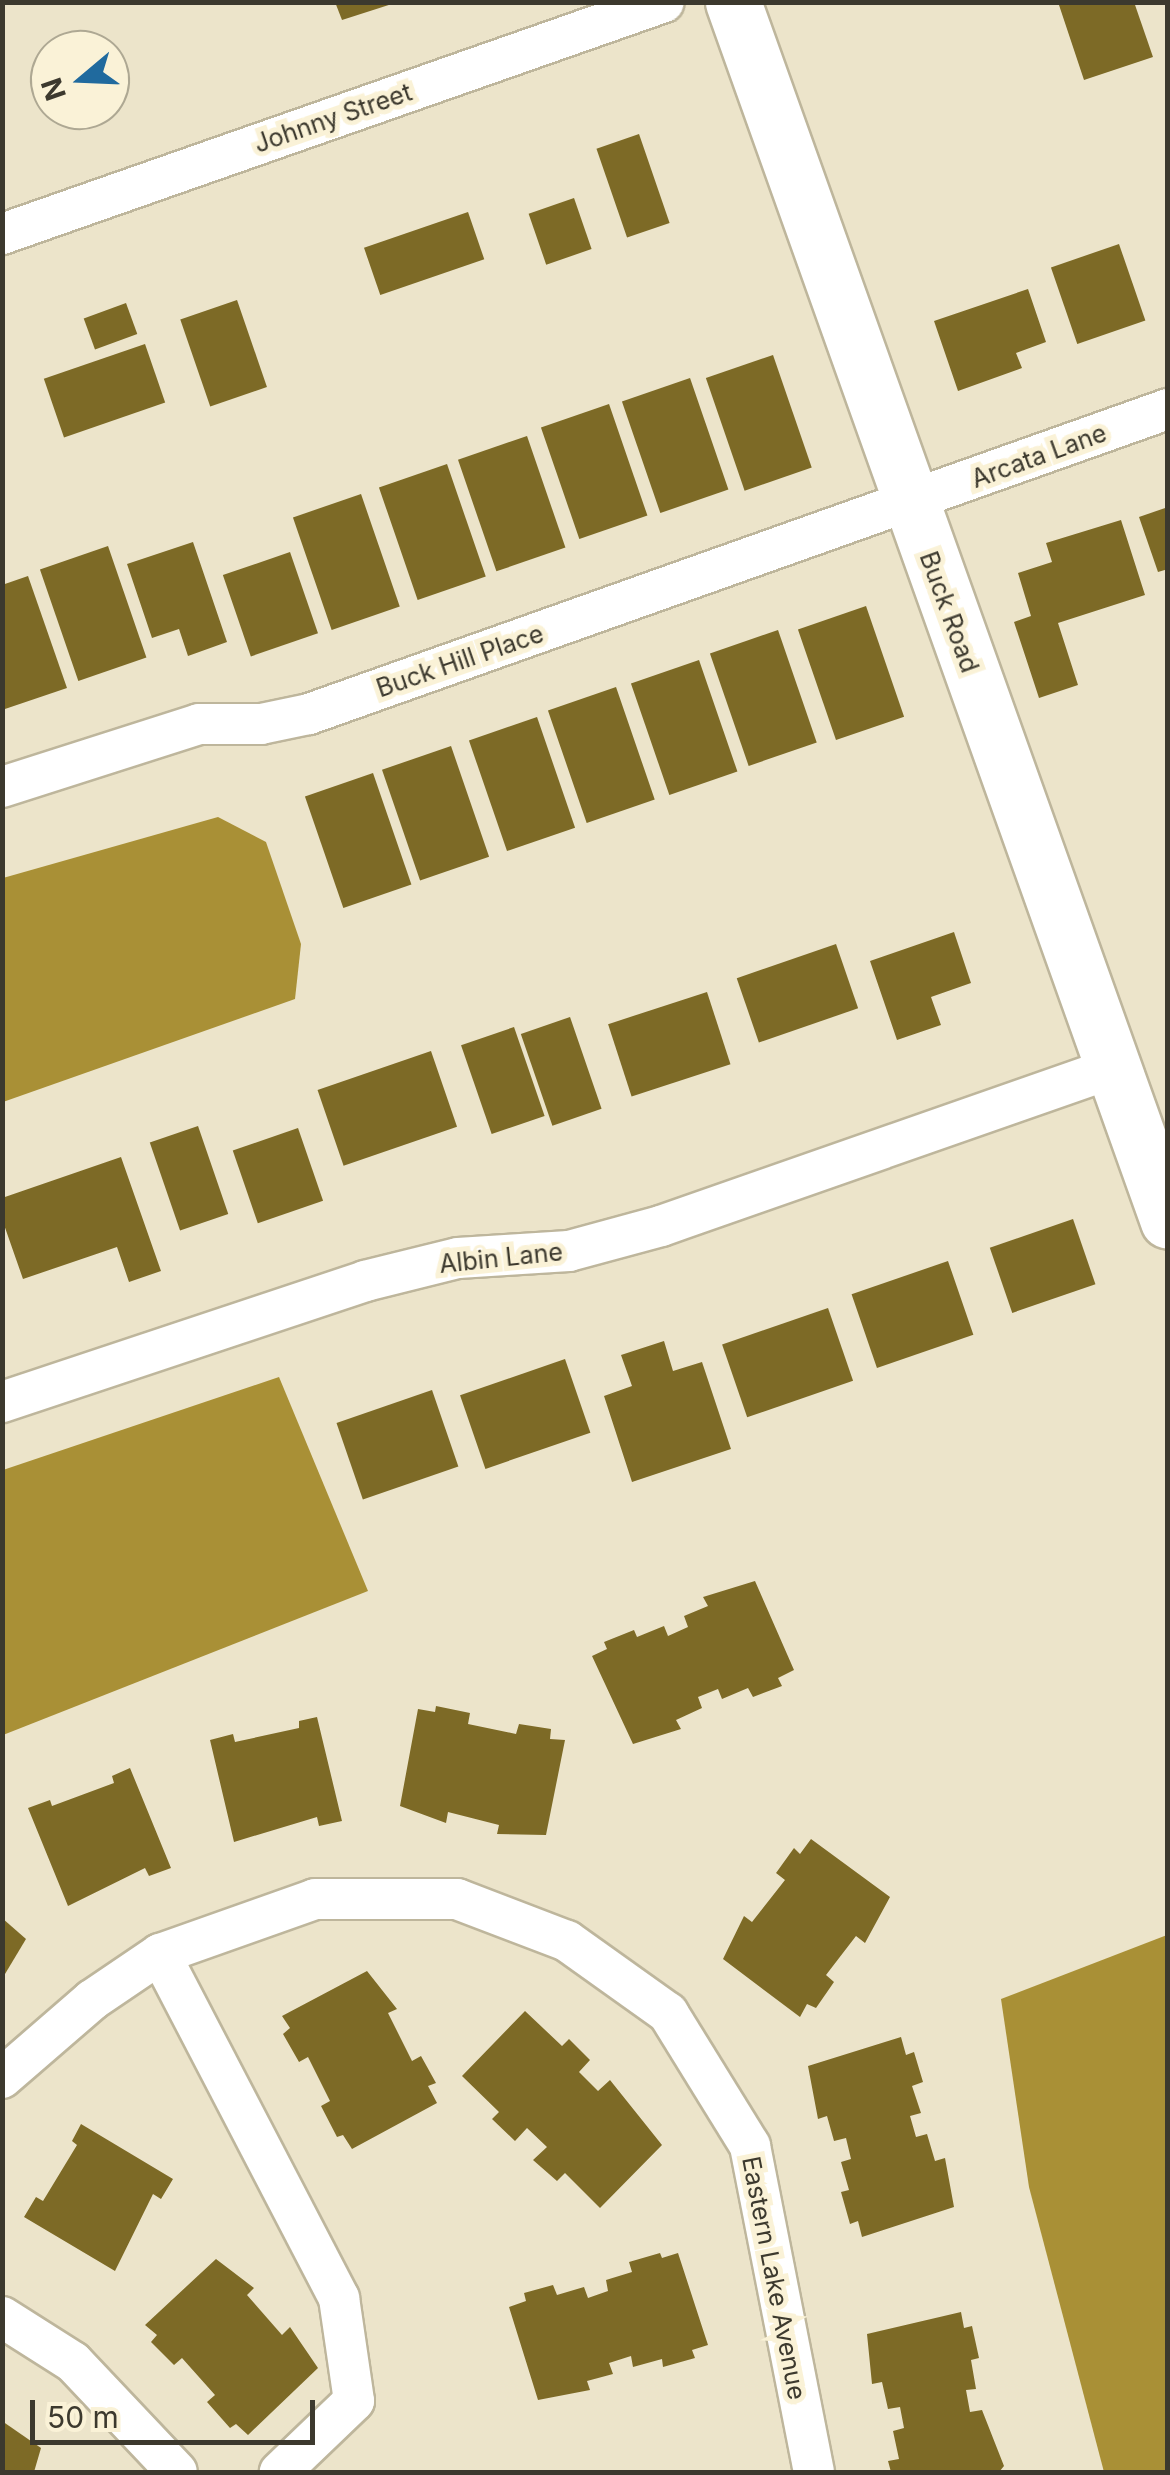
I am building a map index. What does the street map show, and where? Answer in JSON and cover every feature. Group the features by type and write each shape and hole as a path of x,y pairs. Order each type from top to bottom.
{"street":[{"name":"Johnny Street","path":"2,234 664,2"},
{"name":"Buck Road","path":"733,2 1168,1222"},
{"name":"Arcata Lane","path":"910,502 1168,410"},
{"name":"Buck Hill Place","path":"2,786 199,724 262,724 309,714 910,502"},
{"name":"Albin Lane","path":"2,1402 366,1281 458,1258 569,1251 661,1226 1112,1068"},
{"name":"Eastern Lake Avenue","path":"2,2078 92,2000 160,1954 314,1899 456,1899 567,1941 668,2013 750,2146 814,2472"},
{"path":"160,1954 339,2298 354,2401 280,2472"},
{"path":"2,2317 72,2362 177,2472"}],"shaded area":[{"path":"218,817 266,842 301,944 295,999 3,1102 3,878"},
{"path":"279,1377 368,1591 3,1735 3,1470"},
{"path":"1167,1935 1167,2472 1104,2472 1029,2187 1001,1999"}],"building":[{"path":"335,2 395,2 395,3 342,20"},
{"path":"1058,2 1134,2 1153,57 1084,80"},
{"path":"639,134 670,223 627,238 596,149"},
{"path":"574,198 592,249 546,265 529,214"},
{"path":"468,212 484,259 380,295 364,248"},
{"path":"1119,244 1145,321 1077,344 1051,267"},
{"path":"1028,289 1046,342 1016,353 1022,368 958,391 934,321"},
{"path":"237,300 267,387 210,407 180,320"},
{"path":"126,303 137,334 95,349 84,318"},
{"path":"145,344 165,403 64,437 44,379"},
{"path":"773,355 812,468 745,491 706,378"},
{"path":"690,378 728,490 660,513 622,401"},
{"path":"609,404 647,516 579,539 541,427"},
{"path":"527,436 565,548 496,571 458,460"},
{"path":"447,464 486,577 418,600 379,487"},
{"path":"361,494 400,607 332,630 293,517"},
{"path":"1168,507 1168,569 1158,572 1139,517"},
{"path":"1121,520 1145,595 1058,623 1078,685 1039,698 1014,622 1031,616 1018,573 1052,562 1046,543"},
{"path":"193,542 227,642 188,656 179,629 152,638 127,564"},
{"path":"108,546 146,658 78,681 40,569"},
{"path":"290,552 318,633 251,656 223,575"},
{"path":"28,576 67,688 2,710 2,585"},
{"path":"866,606 904,717 836,740 798,629"},
{"path":"778,630 817,743 749,766 710,653"},
{"path":"699,660 737,772 669,795 631,683"},
{"path":"616,687 655,800 587,823 548,710"},
{"path":"537,717 575,828 507,851 469,740"},
{"path":"451,746 489,857 420,880 382,770"},
{"path":"373,773 411,885 343,908 305,796"},
{"path":"954,932 971,983 931,997 941,1025 897,1040 870,961"},
{"path":"836,944 858,1008 759,1042 737,978"},
{"path":"707,992 730,1064 632,1096 608,1024"},
{"path":"570,1017 602,1109 552,1126 521,1034"},
{"path":"514,1027 545,1116 492,1134 461,1045"},
{"path":"431,1051 457,1127 344,1166 318,1090"},
{"path":"198,1126 228,1214 180,1231 150,1143"},
{"path":"298,1128 323,1201 258,1223 233,1150"},
{"path":"121,1157 161,1271 129,1282 117,1247 23,1279 2,1219 2,1198"},
{"path":"1073,1219 1095,1284 1012,1313 990,1248"},
{"path":"948,1261 973,1335 877,1368 852,1294"},
{"path":"828,1308 853,1381 747,1417 722,1344"},
{"path":"664,1341 673,1371 702,1362 731,1449 632,1482 604,1396 632,1386 621,1355"},
{"path":"565,1359 590,1433 485,1469 460,1395"},
{"path":"432,1390 458,1467 363,1499 337,1423"},
{"path":"755,1581 794,1670 778,1678 782,1686 753,1697 748,1688 722,1699 718,1689 698,1697 702,1708 676,1720 681,1729 633,1744 592,1656 607,1649 604,1642 634,1630 637,1637 664,1626 668,1636 688,1627 684,1616 708,1606 703,1597"},
{"path":"436,1706 470,1713 468,1724 516,1734 519,1724 551,1729 550,1739 565,1740 546,1835 497,1834 499,1825 448,1812 446,1823 400,1806 418,1709 435,1712"},
{"path":"317,1717 342,1821 319,1826 317,1817 234,1842 210,1740 233,1734 235,1742 299,1728 299,1721"},
{"path":"130,1768 171,1868 149,1876 145,1868 68,1906 28,1808 50,1800 52,1806 114,1783 112,1776"},
{"path":"811,1839 890,1897 865,1943 856,1936 826,1975 834,1982 816,2008 807,2004 800,2017 723,1959 744,1916 752,1922 785,1880 776,1873 794,1848 800,1854"},
{"path":"2,1918 26,1939 2,1979"},
{"path":"367,1971 397,2009 388,2013 412,2061 421,2056 436,2083 428,2086 437,2103 352,2149 343,2135 337,2137 321,2106 330,2101 308,2057 299,2062 283,2034 290,2028 282,2016"},
{"path":"525,2011 562,2046 569,2039 590,2060 579,2072 598,2091 610,2080 662,2145 600,2208 565,2173 557,2181 533,2160 547,2147 527,2128 515,2141 492,2119 499,2112 462,2076"},
{"path":"901,2037 906,2055 914,2052 923,2082 912,2086 921,2113 910,2116 916,2137 927,2134 935,2161 945,2158 954,2207 862,2237 858,2221 850,2224 841,2192 849,2190 841,2162 851,2159 846,2138 834,2141 827,2116 818,2119 808,2066"},
{"path":"81,2124 173,2179 161,2199 153,2194 115,2271 24,2217 36,2197 43,2201 77,2145 72,2141"},
{"path":"660,2253 662,2258 678,2253 708,2345 692,2350 695,2358 663,2367 662,2359 633,2367 631,2356 609,2363 613,2374 587,2381 590,2390 538,2400 509,2307 526,2301 524,2293 553,2285 557,2295 584,2287 588,2298 608,2291 606,2280 632,2272 629,2262"},
{"path":"216,2259 254,2288 247,2295 282,2335 290,2327 318,2368 248,2435 236,2424 230,2428 207,2402 215,2395 182,2358 174,2365 151,2342 157,2335 145,2325"},
{"path":"961,2312 964,2328 972,2326 979,2358 971,2360 976,2389 966,2390 970,2412 982,2410 1004,2466 999,2472 891,2472 888,2461 899,2459 893,2431 904,2428 900,2407 888,2409 882,2382 872,2384 867,2334"},
{"path":"2,2421 41,2448 34,2472 2,2472"}]}
